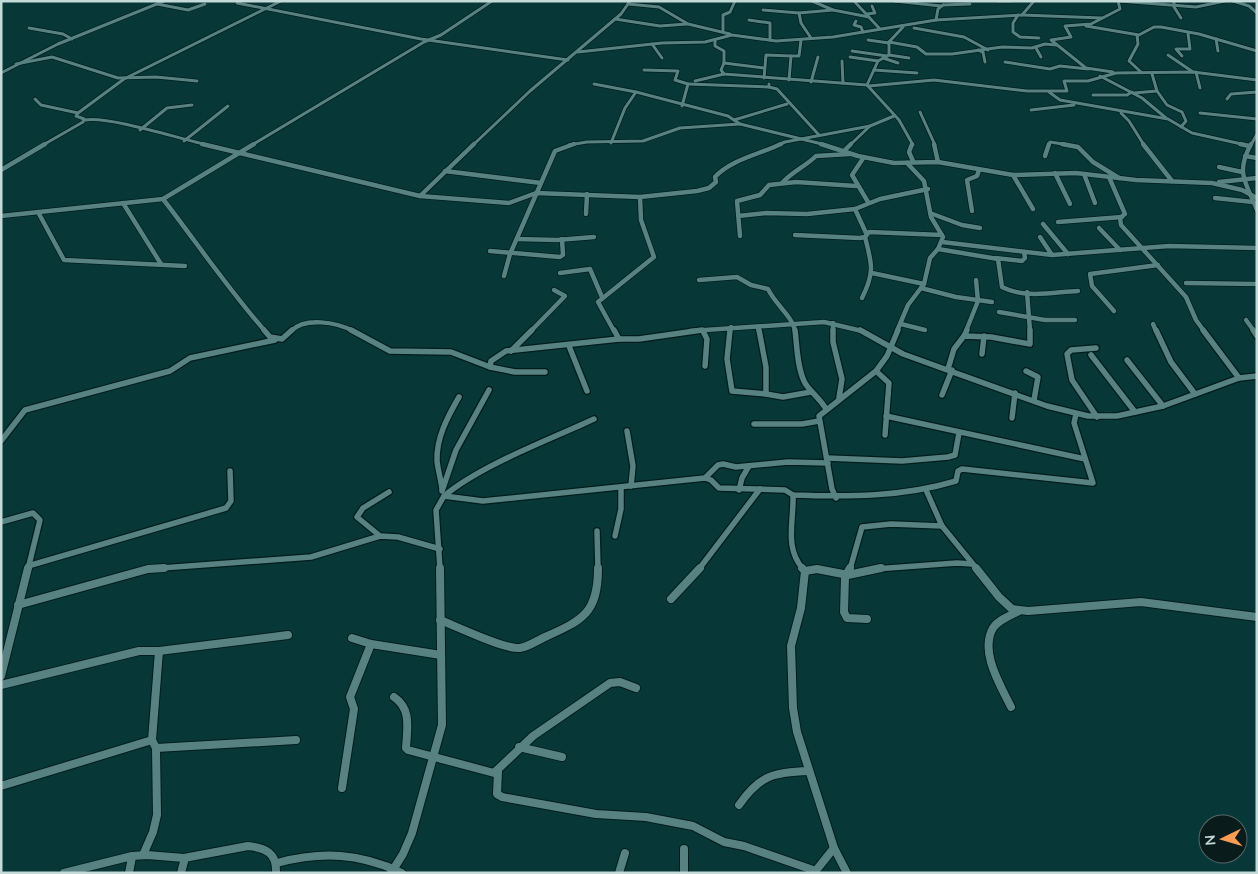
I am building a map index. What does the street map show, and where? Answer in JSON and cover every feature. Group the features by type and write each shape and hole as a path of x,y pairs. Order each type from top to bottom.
{"street":[{"path":"1,73 16,64 72,39 164,1"},
{"path":"35,98 41,105 78,113 124,79 280,1"},
{"path":"1,216 163,199 445,32 492,1"},
{"path":"724,32 723,15 730,12 735,1"},
{"path":"812,1 833,10"},
{"path":"854,1 868,15 874,26 880,29"},
{"path":"894,1 970,4"},
{"path":"998,1 1012,1"},
{"path":"1034,1 1013,23 1013,32 1020,37 1039,38"},
{"path":"1224,1 1212,2 1203,6 1174,7 1119,1 1120,10 1097,22 1064,26 1072,38 1051,40 1102,78 1133,93 1168,119 1192,133 1249,146"},
{"path":"1174,1 1174,7 1181,18"},
{"path":"1234,1 1257,8"},
{"path":"420,196 530,91 615,19 629,2 662,8 688,24 770,40 801,40 905,27 936,20 1020,15 1102,18"},
{"path":"237,3 264,10 429,40 568,60"},
{"path":"157,4 187,11 199,9 205,4"},
{"path":"936,20 938,9 943,4"},
{"path":"1244,4 1257,13"},
{"path":"763,10 799,13 833,10 868,15 875,13 872,6"},
{"path":"799,13 802,23 811,38"},
{"path":"615,19 643,24 673,26 688,24"},
{"path":"749,20 770,23 770,40"},
{"path":"856,21 854,25 861,27 863,32"},
{"path":"1084,25 1136,35 1143,35 1156,26 1216,39 1257,51"},
{"path":"868,85 878,61 886,56 889,43 905,27"},
{"path":"905,27 948,33 980,43 988,50"},
{"path":"28,28 60,33 72,39"},
{"path":"1182,56 1176,49 1190,49 1188,33"},
{"path":"578,52 652,44 715,40 732,34"},
{"path":"1136,35 1138,44 1129,61 1143,73"},
{"path":"1216,39 1218,51"},
{"path":"715,40 715,46 724,51 724,63 721,70 724,74"},
{"path":"764,78 766,55 799,56 801,40"},
{"path":"868,40 917,47 930,61"},
{"path":"652,44 662,58"},
{"path":"924,54 952,54 988,50 1004,46 1036,48 1045,44 1056,45"},
{"path":"1036,48 1041,57"},
{"path":"852,50 909,58"},
{"path":"978,50 984,55 985,62"},
{"path":"1168,55 1195,72 1200,88"},
{"path":"790,80 791,56"},
{"path":"886,56 898,63"},
{"path":"811,82 818,57"},
{"path":"850,57 878,61"},
{"path":"16,64 52,58 70,65 85,67 124,79 156,77 197,81"},
{"path":"842,61 843,84"},
{"path":"1005,62 1050,69 1060,66 1120,73 1195,72 1257,80"},
{"path":"724,63 764,68"},
{"path":"644,70 678,71 675,80 688,84 778,88 787,104 802,115 819,135"},
{"path":"874,70 917,74"},
{"path":"688,84 724,74 868,85 940,80 1049,92 1067,91 1064,81 1088,81 1120,73"},
{"path":"1152,74 1157,91 1167,105 1182,112 1186,121 1181,127"},
{"path":"769,87 770,79"},
{"path":"594,84 636,92 682,106 728,116 740,124"},
{"path":"682,106 688,84"},
{"path":"868,85 904,128 913,146 909,152 913,161"},
{"path":"1093,95 1127,95 1157,91"},
{"path":"611,142 624,108 636,92"},
{"path":"1049,92 1060,100 1081,105 1120,113 1168,119"},
{"path":"1227,99 1231,94 1257,92"},
{"path":"734,120 787,104"},
{"path":"140,130 160,110 173,105 192,105"},
{"path":"1031,110 1081,105"},
{"path":"184,141 228,106"},
{"path":"920,112 925,124 929,128 938,162"},
{"path":"78,113 76,116 85,120"},
{"path":"1120,113 1129,121 1134,132 1172,181"},
{"path":"1200,113 1257,119"},
{"path":"1,170 85,120 92,119 420,196 502,203 536,193 640,197 709,188 716,182 715,177 725,166 756,156 785,142 870,126 894,116"},
{"path":"504,276 510,254 555,151 569,146 648,140 668,131 689,126 740,124 845,150 852,154 894,163 913,161 938,162 1012,175 1084,174 1119,178 1212,183 1229,186 1250,194"},
{"path":"845,150 870,126"},
{"path":"1257,134 1245,156 1242,172 1243,180 1255,200 1257,210"},
{"path":"1045,156 1050,142 1078,147 1093,162 1119,178"},
{"path":"784,182 792,173 808,164 816,156 852,154"},
{"path":"1245,156 1257,158"},
{"path":"864,157 852,174 856,186 868,202"},
{"path":"836,498 832,488 819,416 839,398 876,371 892,348 908,305 922,286 930,258 942,242 942,235 932,221 927,200 928,189 916,168 907,163"},
{"path":"1219,167 1242,172"},
{"path":"972,212 967,180 976,176 980,170"},
{"path":"446,171 468,176 486,175 541,183"},
{"path":"1055,173 1070,204"},
{"path":"1084,174 1095,203"},
{"path":"1012,175 1033,209"},
{"path":"1109,177 1125,214 1120,218 1121,225 1143,247 1186,297 1196,320 1239,378"},
{"path":"1212,183 1257,178"},
{"path":"740,236 738,199 758,196 768,185 784,182 856,186"},
{"path":"738,216 766,213 807,214 855,209 868,202 928,189"},
{"path":"586,214 587,194"},
{"path":"619,339 598,306 602,297 654,257 641,220 640,197"},
{"path":"1215,198 1255,200"},
{"path":"163,199 214,265 227,287 270,337 276,340"},
{"path":"123,203 162,264"},
{"path":"855,209 865,235 873,266 862,298"},
{"path":"38,212 64,260 186,266"},
{"path":"930,213 962,225 980,228"},
{"path":"1058,222 1122,217"},
{"path":"1042,224 1068,254"},
{"path":"1099,228 1120,250"},
{"path":"795,235 942,235"},
{"path":"517,239 562,239 594,236"},
{"path":"1040,237 1052,255"},
{"path":"490,251 510,254 562,256 562,239"},
{"path":"942,242 1052,255 1182,245 1257,248"},
{"path":"938,249 1022,261 1025,258 1024,252"},
{"path":"995,258 999,261 1002,286 1027,292 1078,291"},
{"path":"1114,311 1091,284 1090,274 1158,265"},
{"path":"560,273 590,269 602,297"},
{"path":"872,273 978,301 992,302"},
{"path":"699,280 740,277 751,285 766,288 774,302 794,323 799,365 804,383 811,392 820,398 826,409"},
{"path":"942,395 954,349 964,336 978,301 976,280"},
{"path":"1186,283 1257,284"},
{"path":"511,351 564,296 559,291 554,290"},
{"path":"964,336 984,336 1030,344 1027,292"},
{"path":"999,312 1030,318 1075,320"},
{"path":"1246,320 1257,336"},
{"path":"1,441 25,410 170,370 190,358 282,339 298,324 311,322 346,327 390,352 451,352 490,367 515,372 545,372"},
{"path":"490,367 491,361 511,351 570,346 619,339 639,339 669,333 794,323 833,323 859,329 892,348 1014,393 1076,414 1097,417 1163,406 1239,378 1257,376"},
{"path":"833,323 833,342 842,379 839,398"},
{"path":"901,324 925,330"},
{"path":"1153,324 1171,362 1195,394"},
{"path":"758,326 766,367 766,394"},
{"path":"731,328 728,336 728,366 732,391 782,396 811,392"},
{"path":"703,331 707,339 705,366"},
{"path":"982,354 984,336"},
{"path":"570,346 588,390"},
{"path":"1096,348 1071,350 1067,354 1066,364 1070,378 1097,417"},
{"path":"1091,355 1135,412"},
{"path":"1127,360 1163,406"},
{"path":"876,371 889,383 885,435"},
{"path":"1026,371 1038,377 1034,400"},
{"path":"392,870 403,854 412,833 442,724 440,701 442,655 440,549 436,510 456,450 489,390"},
{"path":"1012,418 1014,393"},
{"path":"443,493 438,466 438,448 448,415 459,397"},
{"path":"443,493 483,502 705,478 711,480 719,488 785,490 793,495 836,498 926,490 956,481 958,471 962,469 1093,483 1074,423 1076,414"},
{"path":"886,416 1086,459"},
{"path":"443,493 508,459 594,419"},
{"path":"754,424 802,424 819,421"},
{"path":"627,431 633,466 631,486"},
{"path":"705,478 718,465 749,466 828,460 902,461 948,457 955,455 957,451 959,432"},
{"path":"739,490 742,478 749,466"},
{"path":"28,566 226,508 232,501 230,471"},
{"path":"615,536 621,509 620,487"},
{"path":"671,599 693,577 760,490"},
{"path":"926,490 942,526 999,597 1012,609 1019,611 1141,602 1198,611 1257,617"},
{"path":"380,536 357,517 363,508 389,492"},
{"path":"793,495 789,541 792,557 805,571 801,608 791,646 791,682 797,732 834,848 847,873"},
{"path":"1,522 33,513 40,520 1,676"},
{"path":"867,619 851,619 845,616 845,577 848,575 862,527 874,523 942,526"},
{"path":"440,620 498,643 520,648 571,625 585,616 598,590 597,530"},
{"path":"18,606 148,568 311,557 380,536 398,537 440,549"},
{"path":"805,571 817,569 848,575 885,567 923,566 957,562 972,564"},
{"path":"1011,707 994,672 988,641 993,627 1019,611"},
{"path":"1,685 139,651 288,635"},
{"path":"352,638 370,644 442,655"},
{"path":"342,788 354,709 350,697 370,644"},
{"path":"143,855 153,832 157,815 156,748 152,740 159,650"},
{"path":"394,697 403,701 407,707 406,748 494,773 519,747 610,683 620,682 636,688"},
{"path":"1,786 152,740"},
{"path":"156,748 296,740"},
{"path":"519,747 562,757"},
{"path":"498,771 496,790 497,794 502,797 596,814 646,817 693,826 724,842 744,846 815,872 834,848"},
{"path":"738,805 750,787 757,781 776,773 809,771"},
{"path":"64,873 105,860 143,855 185,858 250,846 268,851 277,863 276,873"},
{"path":"684,849 684,873"},
{"path":"277,863 307,855 348,853 370,858 392,870 402,873"},
{"path":"619,873 625,853"},
{"path":"129,873 132,857"},
{"path":"181,873 185,858"}]}
